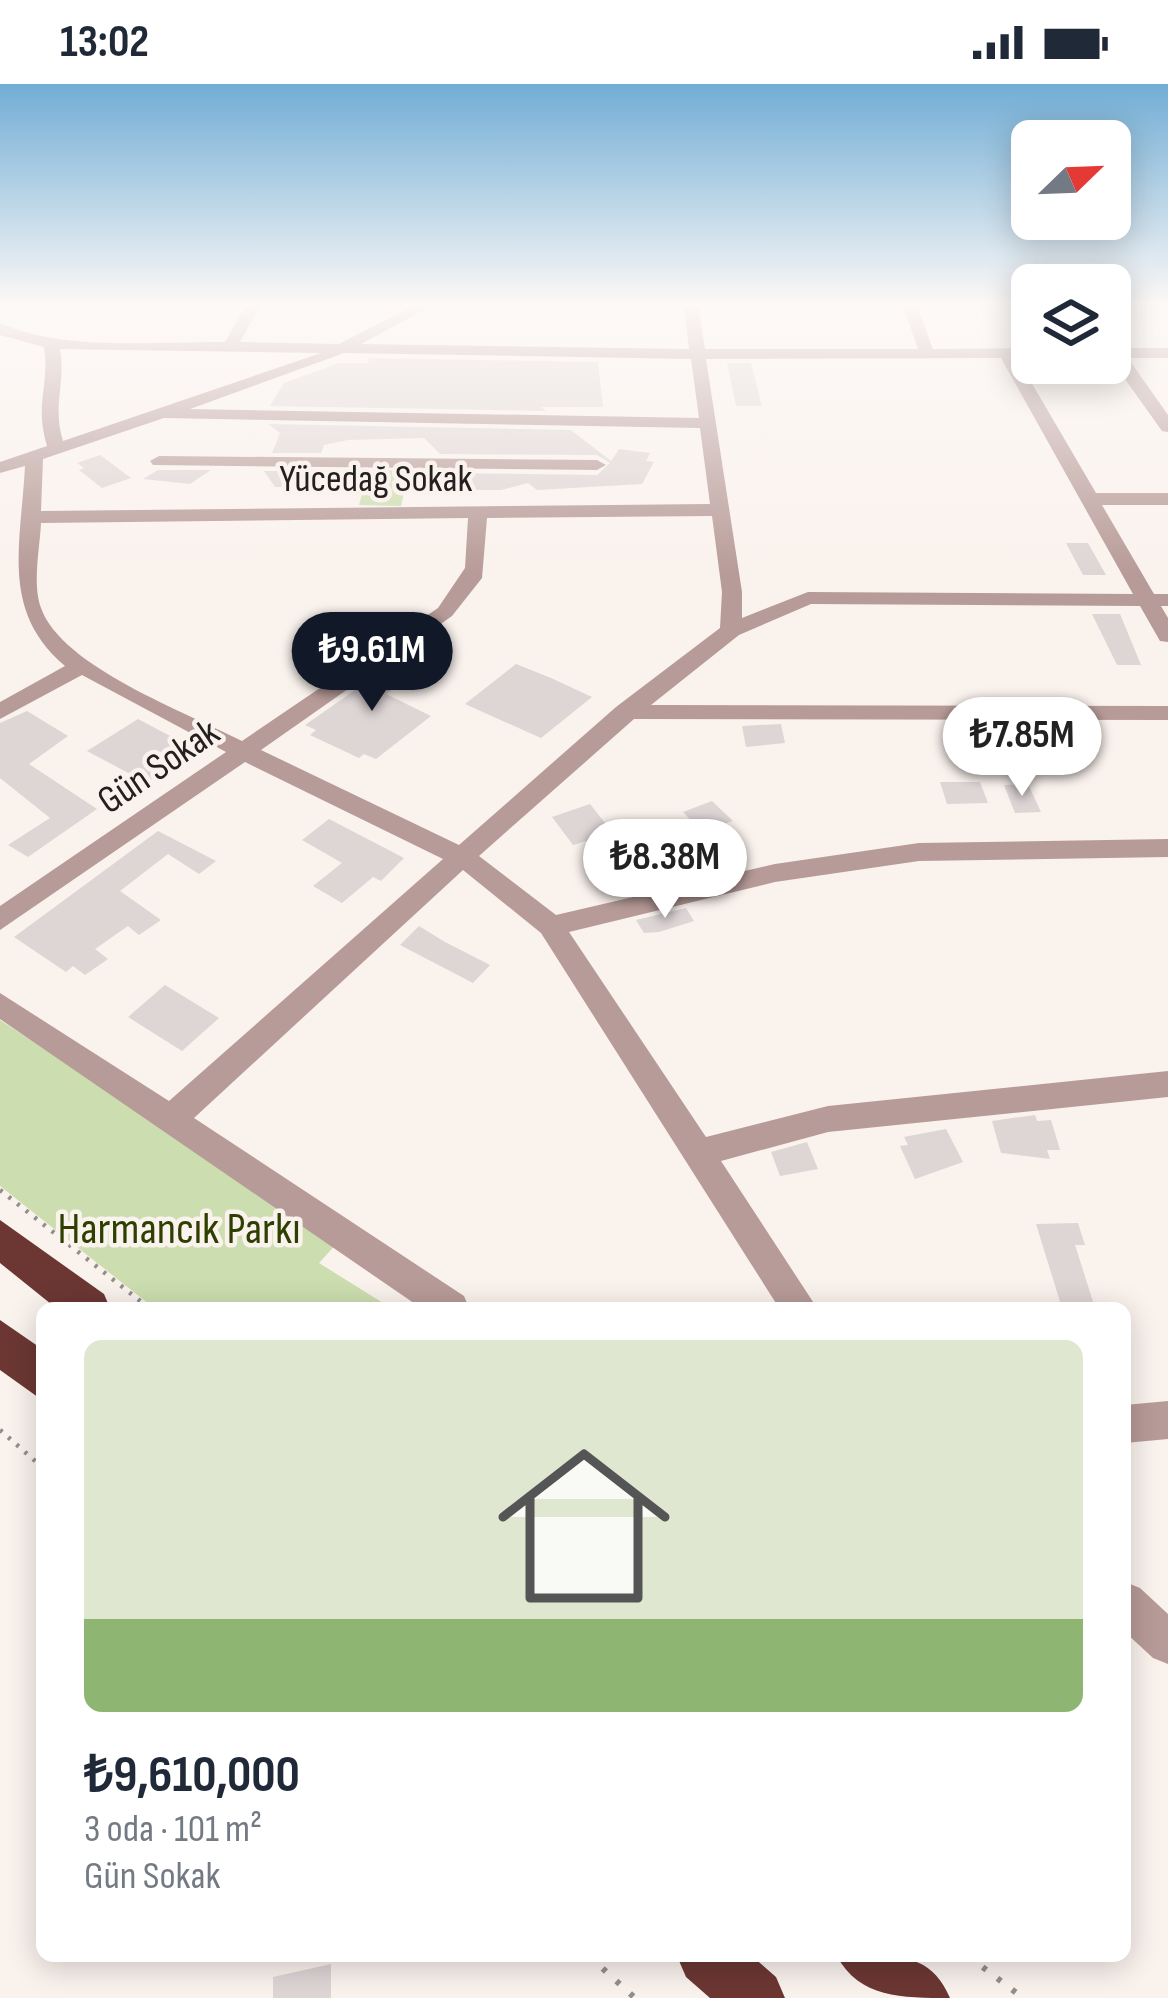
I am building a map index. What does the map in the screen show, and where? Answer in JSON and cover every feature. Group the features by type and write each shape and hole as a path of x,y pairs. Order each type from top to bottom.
{"highway":[{"path":"0,1238 81,1302"},
{"path":"0,1342 36,1373"},
{"path":"714,1962 755,1998"},
{"path":"875,1962 920,1998"}],"street":[{"path":"50,395 46,453 26,523 28,603 46,640 81,666 245,752 466,859 551,926 795,1302"},
{"path":"0,468 219,395"},
{"path":"705,395 731,630"},
{"path":"1030,395 1088,500 1157,600 1168,636"},
{"path":"1144,395 1168,427"},
{"path":"169,414 709,422"},
{"path":"159,460 254,471 597,465"},
{"path":"1088,500 1168,499"},
{"name":"Yücedağ Sokak","path":"26,523 232,507 478,515 721,510"},
{"name":"Gün Sokak","path":"0,920 446,612 470,587 480,565 478,515"},
{"path":"171,1119 466,859 541,782 731,630 808,598 1157,600"},
{"path":"0,712 81,666"},
{"path":"624,712 1168,713"},
{"path":"551,926 775,873 920,851 1168,848"},
{"path":"0,1004 442,1302"},
{"path":"698,1153 828,1119 1168,1084"},
{"path":"1131,1423 1168,1420"},
{"path":"1131,1609 1168,1643"}],"path":[{"path":"0,1190 141,1302"},
{"path":"0,1430 36,1462"},
{"path":"596,1962 635,1998"},
{"path":"976,1962 1023,1998"}],"green space":[{"path":"369,470 409,471 401,506 359,505"},
{"name":"Harmancık Parkı","path":"0,1020 340,1240 319,1263 381,1302 146,1302 0,1186"}],"building":[{"path":"277,395 602,395 603,407 541,407 546,411 270,406"},
{"path":"734,395 759,395 762,406 736,406"},
{"path":"268,424 571,430 611,461 619,449 650,453 646,461 654,462 642,484 537,490 528,483 501,490 462,490 445,473 597,475 610,463 597,455 440,454 424,438 348,440 324,445 321,453 272,453 280,433"},
{"path":"100,455 131,478 102,488 79,470 84,468 77,463"},
{"path":"158,470 211,470 190,484 143,479"},
{"path":"264,471 315,471 309,487 275,487"},
{"path":"1066,543 1088,543 1106,575 1083,575"},
{"path":"1092,614 1120,614 1141,665 1117,665"},
{"path":"408,653 428,661 386,694 431,716 376,759 364,754 359,758 310,735 316,730 305,725"},
{"path":"516,664 592,697 541,738 465,704"},
{"path":"27,711 68,736 29,764 97,809 28,857 8,845 50,818 0,778 0,723"},
{"path":"138,719 191,747 147,783 87,751"},
{"path":"781,724 785,743 746,747 742,726"},
{"path":"940,782 980,782 988,803 947,804"},
{"path":"1028,784 1041,812 1015,813 1004,785"},
{"path":"712,801 733,821 701,831 683,812"},
{"path":"590,804 633,863 607,872 586,841 573,845 552,817"},
{"path":"329,819 404,858 381,881 373,877 342,903 313,886 342,863 302,840"},
{"path":"158,831 216,861 199,874 168,854 120,891 161,920 139,935 128,926 95,949 108,959 85,975 73,966 66,972 14,937"},
{"path":"686,908 694,921 659,932 644,933 636,920"},
{"path":"419,926 490,965 473,983 400,945"},
{"path":"165,985 219,1018 182,1051 128,1017"},
{"path":"1035,1115 1037,1121 1051,1120 1060,1150 1047,1150 1050,1159 1001,1153 992,1121"},
{"path":"946,1129 963,1162 915,1179 900,1146 908,1145 904,1137"},
{"path":"807,1142 818,1169 780,1176 771,1152"},
{"path":"1078,1223 1085,1245 1075,1245 1093,1302 1060,1302 1036,1224"},
{"path":"331,1964 331,1998 273,1998 273,1977"}]}
